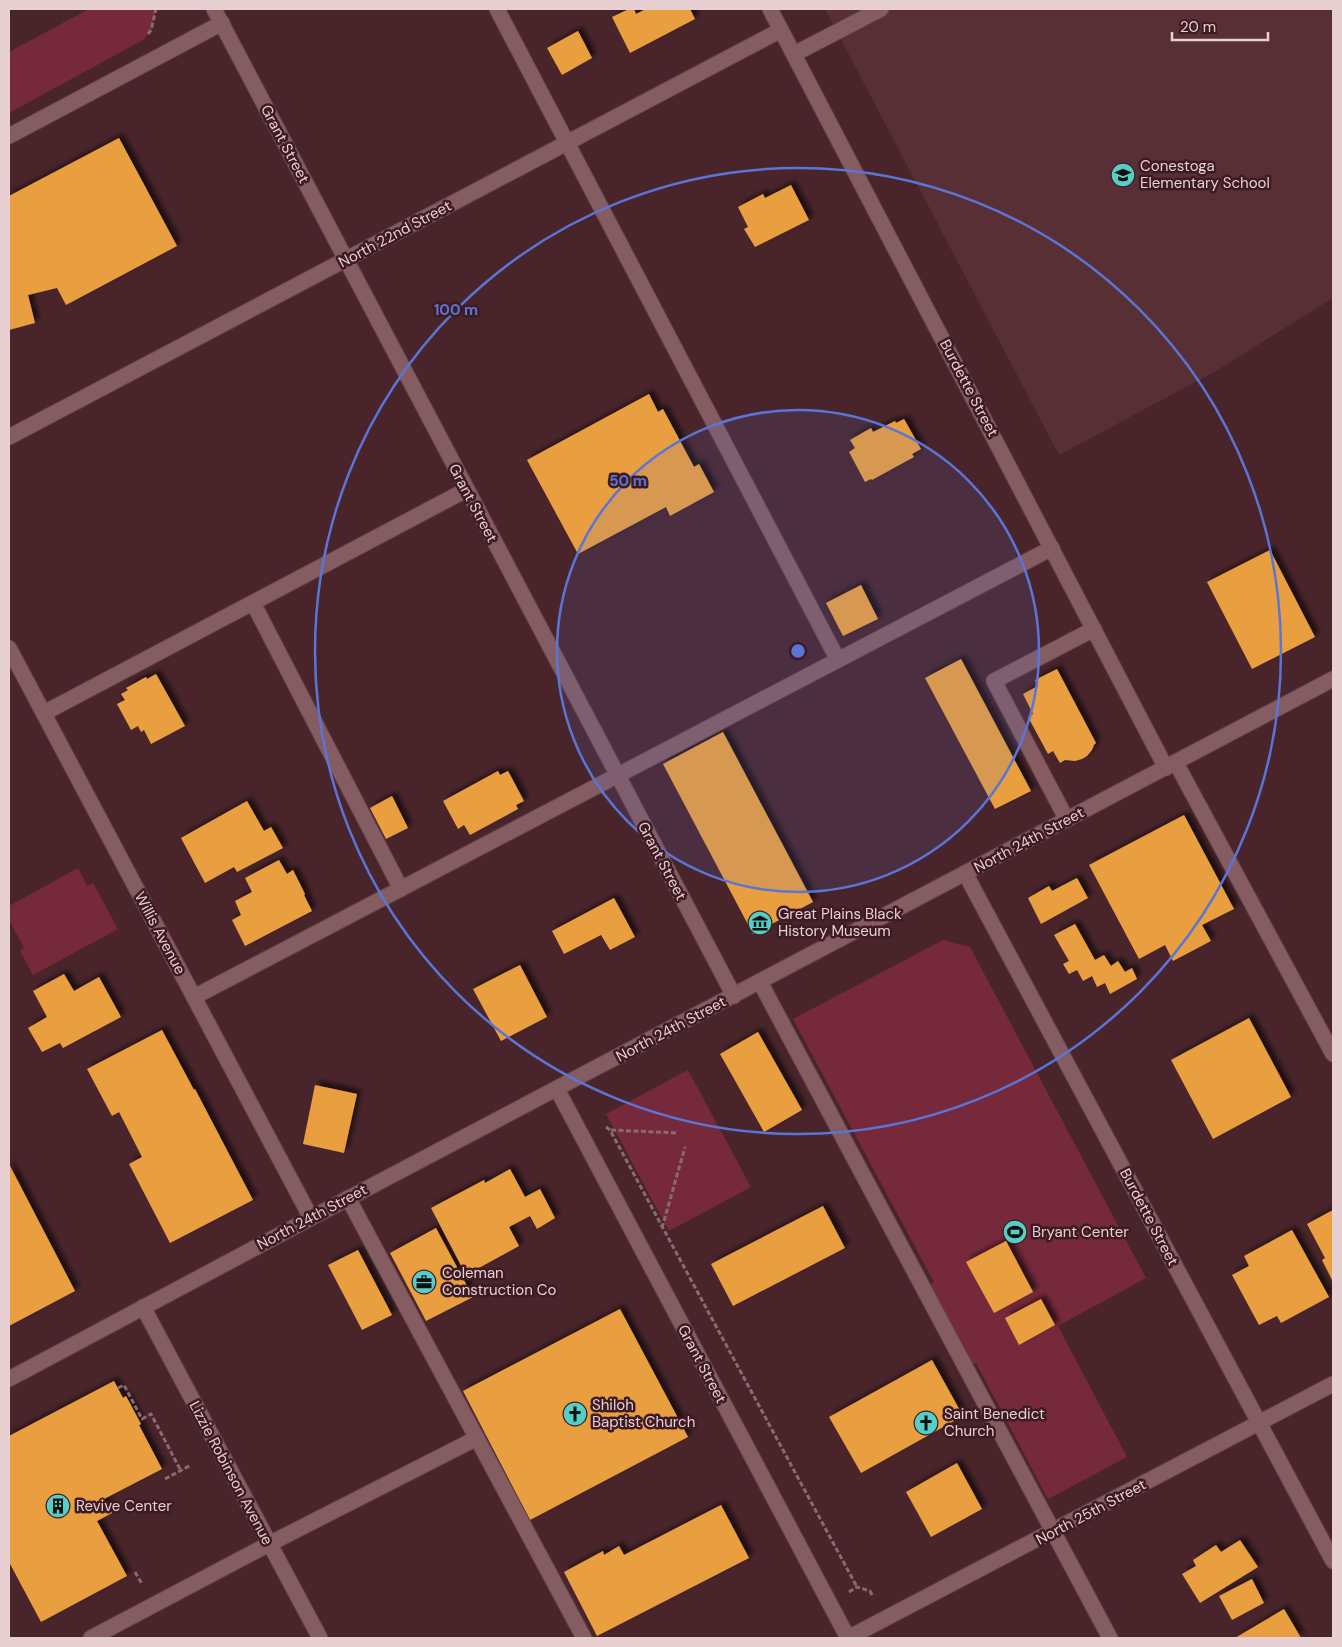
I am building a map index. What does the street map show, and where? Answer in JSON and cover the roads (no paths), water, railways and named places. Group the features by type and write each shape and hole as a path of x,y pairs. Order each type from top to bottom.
{"street":[{"name":"Grant Street","path":"214,9 734,996"},
{"path":"497,9 838,660"},
{"name":"Burdette Street","path":"770,9 1094,629 1333,1054"},
{"path":"794,54 881,9"},
{"path":"9,136 222,23"},
{"name":"North 22nd Street","path":"9,437 782,30"},
{"path":"44,714 466,490"},
{"path":"194,997 1052,548"},
{"path":"253,603 402,889"},
{"path":"1067,820 994,681 1094,629"},
{"name":"Willis Avenue","path":"9,648 310,1218"},
{"name":"North 24th Street","path":"9,1379 310,1218 1333,680"},
{"name":"Burdette Street","path":"965,873 1333,1561"},
{"path":"760,982 1110,1638"},
{"name":"Grant Street","path":"557,1089 848,1638"},
{"path":"348,1198 584,1638"},
{"name":"Lizzie Robinson Avenue","path":"143,1307 320,1638"},
{"name":"North 25th Street","path":"848,1638 1333,1384"},
{"path":"91,1638 477,1438"}],"place":[{"name":"Conestoga Elementary School","path":"1123,175"},
{"name":"Great Plains Black History Museum","path":"760,923"},
{"name":"Bryant Center","path":"1015,1232"},
{"name":"Coleman Construction Co","path":"424,1282"},
{"name":"Shiloh Baptist Church","path":"575,1414"},
{"name":"Saint Benedict Church","path":"926,1423"},
{"name":"Revive Center","path":"58,1506"}]}
